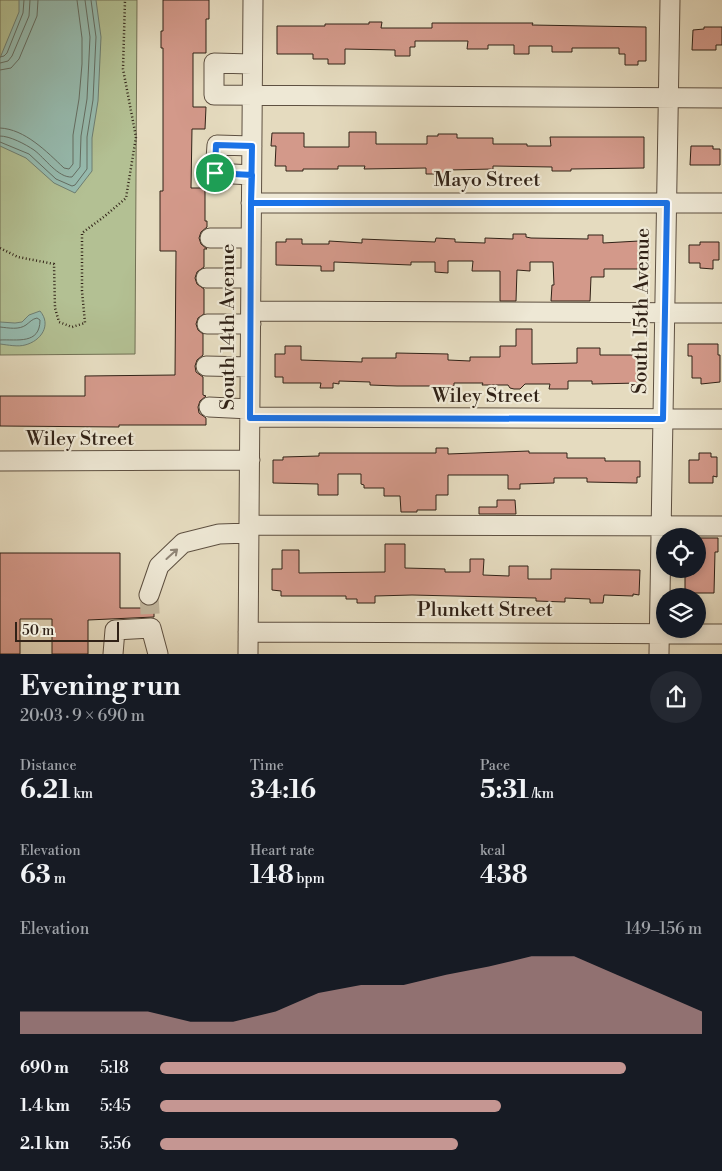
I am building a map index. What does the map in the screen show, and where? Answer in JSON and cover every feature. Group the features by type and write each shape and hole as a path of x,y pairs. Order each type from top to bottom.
{"street":[{"name":"South 14th Avenue","path":"248,654 253,0"},
{"name":"South 15th Avenue","path":"660,588 670,0"},
{"path":"252,64 214,64 214,95 722,98"},
{"path":"252,146 216,145 215,173 252,175"},
{"name":"Mayo Street","path":"251,203 722,203"},
{"path":"210,238 251,238"},
{"path":"206,278 251,278"},
{"path":"207,324 251,317 722,313"},
{"path":"206,366 250,367"},
{"name":"Wiley Street","path":"209,407 250,413 722,419"},
{"name":"Wiley Street","path":"0,461 250,460"},
{"path":"150,595 159,566 183,544 220,534 249,529 722,526"},
{"path":"113,654 115,630 151,628 158,654"},
{"name":"Plunkett Street","path":"248,632 656,634"},
{"name":"Plunkett Street","path":"706,634 722,634"},
{"name":"South 15th Avenue","path":"659,638 659,654"}],"path":[{"path":"0,248 18,257 54,264 55,308 59,322 72,327 85,323 82,291 82,233 126,198 136,137 123,69 126,0"}],"green space":[{"path":"0,0 137,0 135,354 0,355"}],"water":[{"path":"19,0 96,0 101,37 98,101 92,138 92,171 75,193 54,183 26,158 0,146 0,58 19,12"},
{"path":"40,311 45,327 36,340 22,346 0,344 0,322 22,322 29,315"}],"building":[{"path":"163,0 209,0 209,19 206,19 206,53 193,53 193,107 206,107 205,129 192,129 191,188 205,188 205,221 207,221 207,227 201,232 199,238 201,244 207,249 204,249 204,267 197,272 195,278 197,284 204,289 204,314 198,318 196,324 198,330 203,334 203,355 197,360 195,366 196,372 203,377 203,395 206,396 200,401 198,407 199,413 206,418 206,425 119,425 119,427 0,426 0,396 85,396 85,376 175,375 176,251 160,251 160,191 163,191 163,48 161,48 161,31 163,31"},
{"path":"369,22 382,22 381,28 432,28 432,23 533,23 532,25 646,27 646,61 638,61 638,65 625,65 625,54 619,54 619,48 572,48 572,52 552,52 552,46 529,46 529,54 514,54 514,45 488,45 488,49 467,49 468,41 415,41 415,47 410,47 410,56 395,56 395,50 345,49 345,64 328,64 328,59 313,59 313,54 277,54 277,26 325,26 325,24 369,24"},
{"path":"704,27 722,27 722,45 716,45 716,50 692,50 693,30 704,29"},
{"path":"349,132 376,132 376,144 427,144 427,136 438,136 438,134 457,134 457,138 493,138 493,144 527,144 527,146 551,146 550,137 644,137 644,168 552,171 552,167 493,166 493,169 449,170 449,174 426,174 426,168 364,169 365,166 338,166 338,169 286,171 286,166 275,166 276,146 271,146 272,133 304,133 304,147 349,147"},
{"path":"691,146 713,146 713,149 720,149 720,165 690,165"},
{"path":"513,234 526,234 526,237 531,238 588,239 588,235 603,235 603,243 639,241 639,245 644,245 643,262 639,262 639,269 604,269 604,277 591,277 590,301 551,301 552,285 554,285 553,262 530,262 530,271 517,270 516,301 500,301 500,271 472,271 473,261 448,261 448,273 435,272 435,262 411,262 411,265 334,262 334,271 321,271 321,266 276,265 276,242 286,242 286,239 302,239 302,244 329,244 329,241 362,243 362,239 435,242 436,238 455,239 455,242 485,243 485,238 513,239"},
{"path":"700,242 719,242 719,260 713,260 713,269 700,268 700,263 689,263 689,245 700,245"},
{"path":"516,329 532,329 532,364 577,363 577,348 600,348 600,355 639,355 639,383 592,384 592,381 568,381 568,389 549,389 550,384 525,384 520,389 514,389 508,385 482,385 483,383 454,383 454,386 397,386 370,385 370,382 339,381 339,384 333,383 333,388 320,388 321,383 283,383 283,377 275,377 275,354 285,354 285,346 301,346 301,360 362,362 362,358 396,358 396,353 448,354 448,360 470,361 470,357 500,357 500,346 516,346"},
{"path":"688,344 718,344 720,382 701,384 701,378 692,378 692,356 688,356"},
{"path":"436,448 448,448 448,454 529,451 529,453 567,453 567,458 605,458 605,461 640,461 640,477 637,477 637,483 587,482 587,478 554,478 554,483 520,484 520,489 508,489 508,475 448,475 448,495 436,495 436,510 417,510 417,512 401,512 400,496 384,496 384,488 364,488 364,485 361,484 361,474 338,474 338,495 318,495 318,484 273,483 273,460 283,460 283,457 319,456 319,453 436,453"},
{"path":"699,453 711,453 711,457 717,457 717,477 713,476 713,483 689,483 689,460 699,460"},
{"path":"497,500 515,500 516,514 479,514 479,507 497,507"},
{"path":"706,538 718,538 718,552 715,552 714,593 706,593 706,588 685,588 685,578 706,578"},
{"path":"385,544 405,544 405,568 445,569 445,572 470,572 470,559 484,559 483,575 509,576 509,566 528,566 528,579 551,579 551,569 640,570 639,595 604,595 603,603 590,603 590,599 565,598 565,602 536,601 536,598 412,595 375,596 375,603 357,603 357,599 346,599 346,596 281,596 281,591 272,590 272,569 282,569 282,550 299,550 299,573 385,572"},
{"path":"0,553 120,553 120,608 154,608 154,617 88,620 88,654 52,654 52,619 20,619 20,654 0,654"}],"tunnel":[{"path":"149,595 151,628"}],"route":[{"path":"215,173 216,145 252,146 252,175 251,203 667,203 663,419 250,418 251,203 252,175 215,173"}]}
